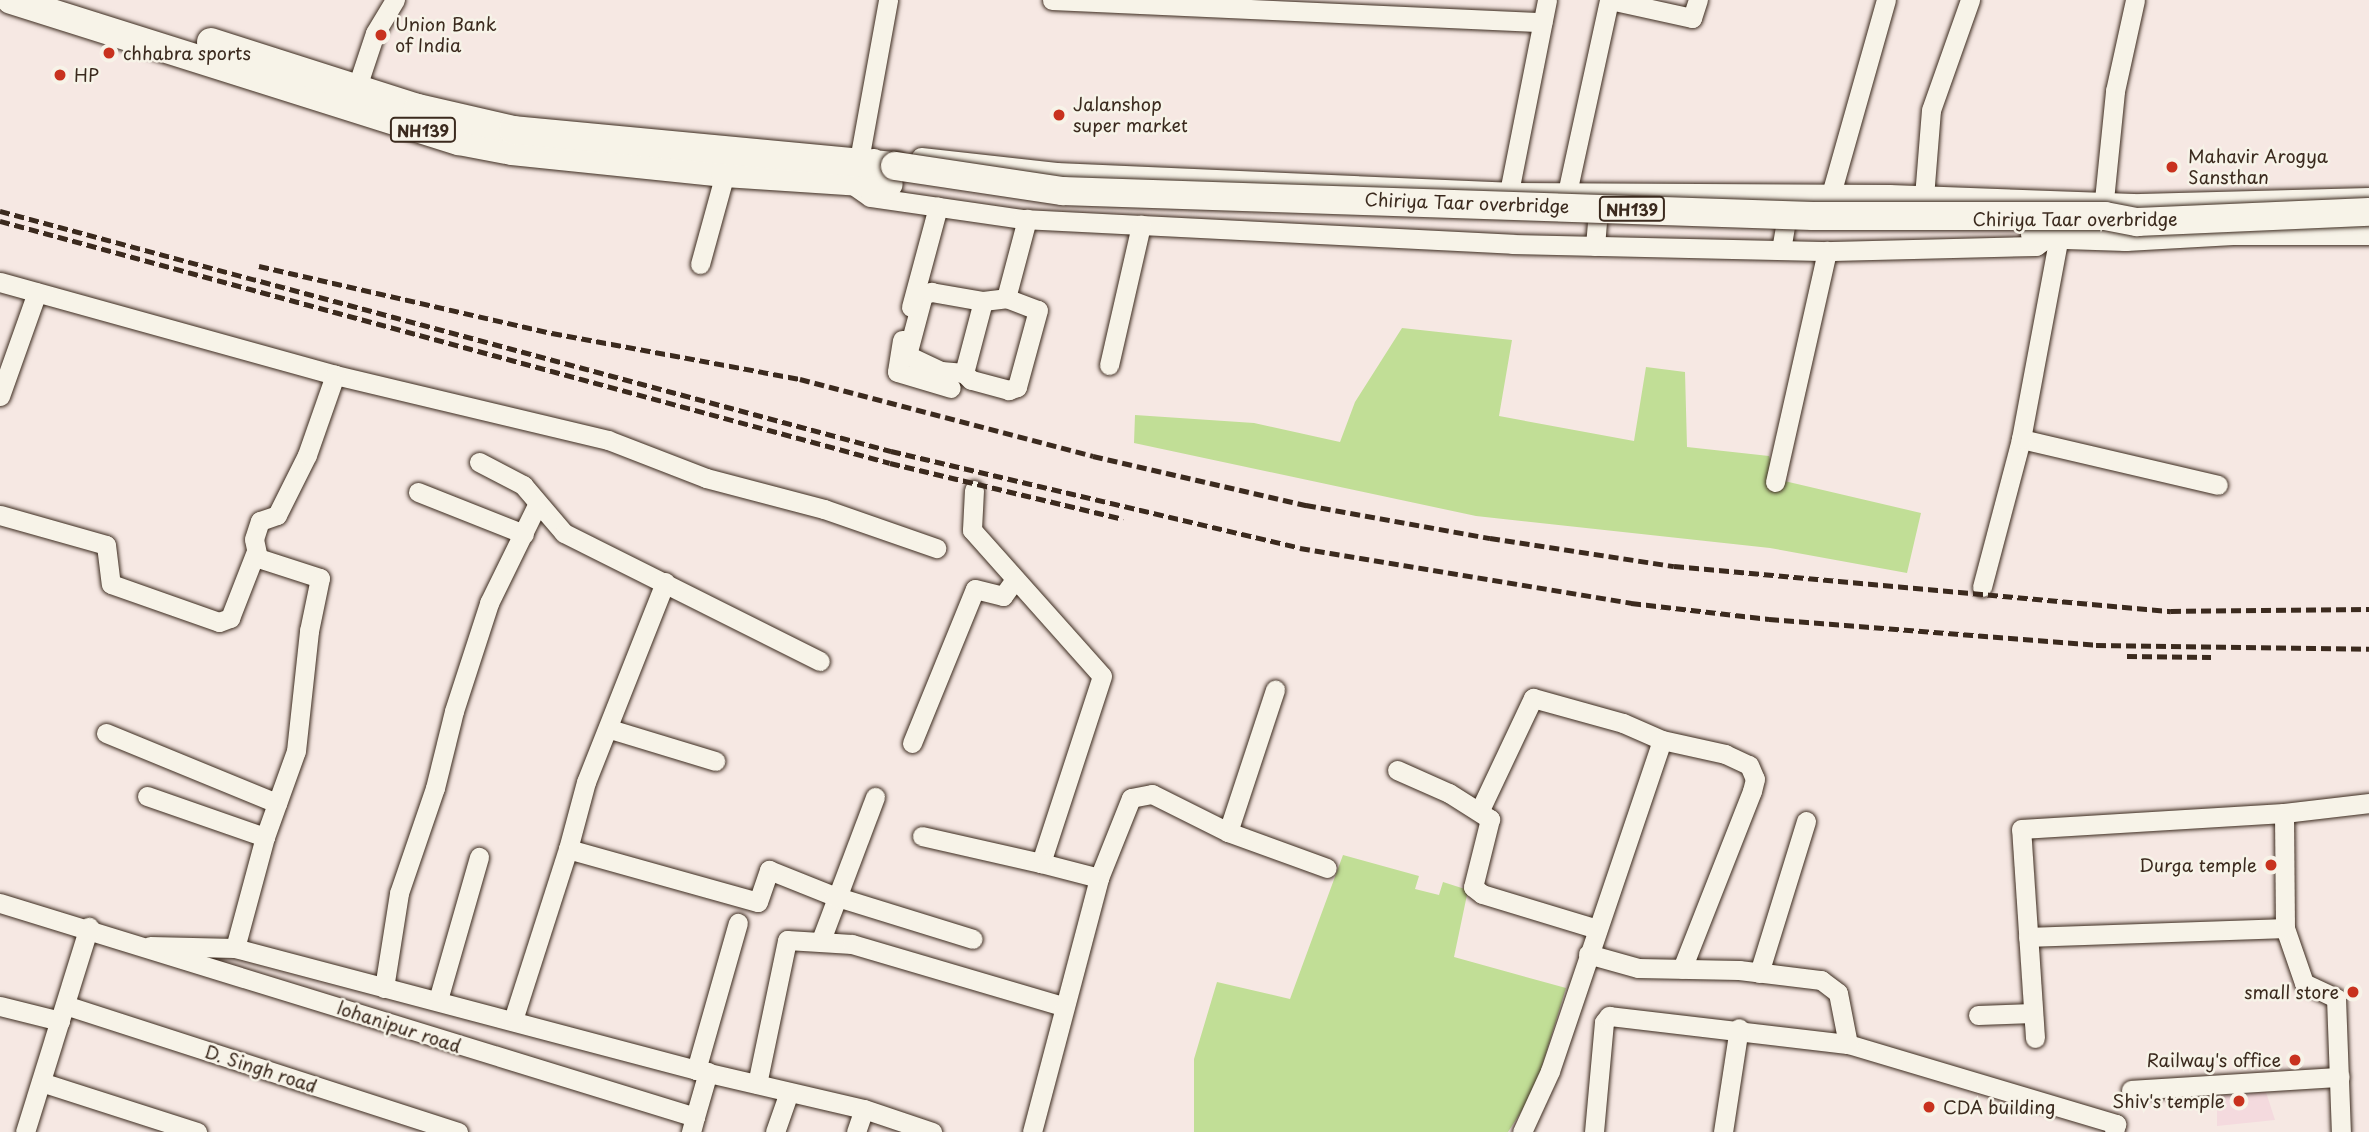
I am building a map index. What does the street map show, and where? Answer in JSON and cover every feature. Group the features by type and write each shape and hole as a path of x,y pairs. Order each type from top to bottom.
{"highway":[{"name":"NH139","path":"11,0 459,141 512,152 725,173 855,172"},
{"name":"NH139","path":"71,0 418,108 525,131 855,172"},
{"name":"Chiriya Taar overbridge","path":"855,172 1062,191 1813,216 2105,216 2137,222 2369,212"},
{"name":"Chiriya Taar overbridge","path":"892,175 1059,208 1809,234 2126,237 2233,231 2369,231"}],"street":[{"path":"357,87 375,33 395,0"},
{"path":"888,0 855,172 870,197 1027,219 1595,246 1826,251 2036,246 2049,235"},
{"path":"1052,0 1422,7 1543,22"},
{"path":"1509,192 1547,0"},
{"path":"1567,193 1597,35 1609,0 1692,18 1698,0"},
{"path":"1831,194 1886,0"},
{"path":"1924,197 1931,110 1970,0"},
{"path":"2104,200 2115,90 2135,0"},
{"path":"855,172 894,154 1056,172 1333,182 1509,192 1831,194 2104,200 2369,197"},
{"path":"700,264 725,173"},
{"path":"1328,235 1333,182"},
{"path":"1595,246 1599,193"},
{"path":"1781,250 1791,194"},
{"path":"938,207 897,372 951,388"},
{"path":"1006,298 1027,219"},
{"path":"1109,365 1141,225"},
{"path":"1982,587 2021,439 2049,235"},
{"path":"1775,482 1826,251"},
{"path":"0,282 335,375 608,440 706,478 824,509 936,548"},
{"path":"0,396 37,292"},
{"path":"931,292 983,301 1006,298 1036,307 1040,314 1017,387 1009,390 971,380 964,373 922,365 907,355 923,295 931,292"},
{"path":"964,373 983,301"},
{"path":"0,515 106,545 111,584 219,622 230,618 255,554 259,524 277,515 307,455 335,375"},
{"path":"2021,439 2218,485"},
{"path":"479,462 523,485 537,505 564,533 820,662"},
{"path":"974,490 972,530 1014,581 1102,676 1041,863"},
{"path":"418,492 524,534"},
{"path":"384,988 397,903 435,788 454,710 489,603 537,505"},
{"path":"235,948 265,837 296,751 304,706 309,631 320,578 255,554"},
{"path":"912,743 975,589 1003,596 1014,581"},
{"path":"513,1020 568,849 586,782 610,729 665,582"},
{"path":"1228,832 1275,690"},
{"path":"1480,810 1533,698 1623,723 1662,740 1725,754 1749,765 1755,779 1682,969"},
{"path":"610,729 715,761"},
{"path":"106,733 278,803"},
{"path":"1522,1132 1550,1070 1662,740"},
{"path":"1396,770 1480,810 1491,823 1473,887 1482,894 1597,929"},
{"path":"1032,1132 1063,1006 1099,878 1130,798 1152,794 1228,832 1327,868"},
{"path":"148,796 265,837"},
{"path":"821,940 834,896 874,797"},
{"path":"2035,1038 2021,829 2284,813 2369,803"},
{"path":"2284,813 2285,928 2304,982 2336,998 2341,1132"},
{"path":"1759,973 1806,821"},
{"path":"922,836 1099,878"},
{"path":"568,849 758,902 769,870 834,896 973,939"},
{"path":"438,1000 479,857"},
{"name":"lohanipur road","path":"0,903 150,946 693,1125"},
{"path":"693,1125 702,1071 738,923"},
{"path":"25,1132 89,927"},
{"path":"2028,937 2285,928"},
{"path":"757,1084 787,940 852,944 1063,1006"},
{"path":"150,946 235,948 702,1071 864,1109 932,1132"},
{"path":"1588,954 1638,968 1759,973 1821,980 1833,986 1848,1044"},
{"name":"D. Singh road","path":"0,1006 62,1013 457,1132"},
{"path":"1978,1015 2033,1013"},
{"path":"1594,1132 1604,1022 1609,1016 1739,1028 1848,1044 2116,1124 2114,1132"},
{"path":"1723,1132 1739,1028"},
{"path":"2131,1090 2340,1077"},
{"path":"41,1082 197,1132"},
{"path":"775,1132 789,1091"},
{"path":"856,1132 864,1109"}],"shaded area":[{"path":"2266,1092 2275,1120 2217,1126 2217,1096"}],"green space":[{"path":"1402,328 1512,340 1499,416 1634,441 1646,367 1685,372 1687,447 1769,456 1776,479 1921,513 1907,573 1770,548 1476,516 1134,443 1135,415 1254,423 1340,442 1355,402"},
{"path":"1343,855 1419,876 1415,889 1439,895 1443,882 1468,890 1454,957 1566,988 1534,1092 1508,1132 1194,1132 1194,1059 1217,982 1290,999"}],"railway":[{"path":"0,211 891,451 1300,548 1631,603 1769,619 2096,645 2369,649"},
{"path":"0,221 890,463 1123,519"},
{"path":"259,266 552,333 800,379 1093,456 1306,505 1490,538 1674,566 2171,611 2369,609"},
{"path":"2127,656 2211,657"}],"place":[{"name":"Union Bank of India","path":"381,35"},
{"name":"chhabra sports","path":"109,53"},
{"name":"HP","path":"60,75"},
{"name":"Jalanshop super market","path":"1059,115"},
{"name":"Mahavir Arogya Sansthan","path":"2172,167"},
{"name":"Durga temple","path":"2271,865"},
{"name":"small store","path":"2353,992"},
{"name":"Railway's office","path":"2295,1060"},
{"name":"Shiv's temple","path":"2239,1101"},
{"name":"CDA building","path":"1929,1107"}]}
